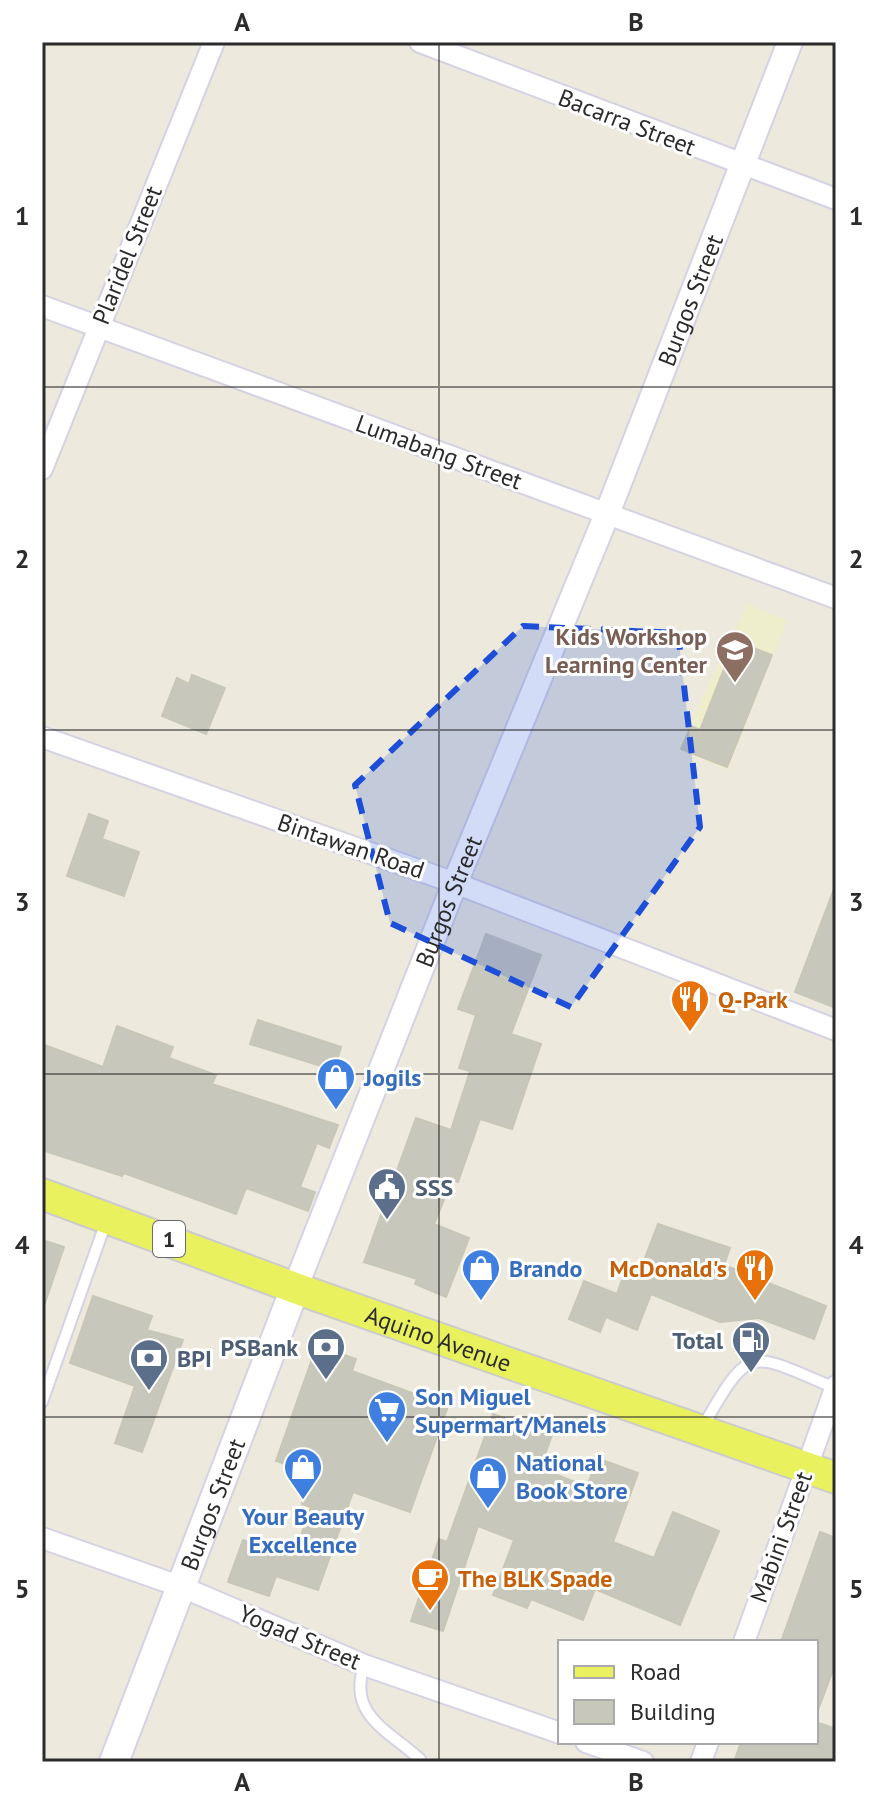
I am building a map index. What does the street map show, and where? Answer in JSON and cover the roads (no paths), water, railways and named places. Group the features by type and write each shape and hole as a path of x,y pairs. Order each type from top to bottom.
{"main road":[{"name":"Aquino Avenue","path":"42,1194 295,1288 836,1478"},
{"name":"Burgos Street","path":"114,1762 295,1288"}],"street":[{"name":"Plaridel Street","path":"42,469 214,42"},
{"name":"Bacarra Street","path":"420,42 836,199"},
{"name":"Burgos Street","path":"295,1288 455,883 607,514 790,42"},
{"name":"Lumabang Street","path":"42,306 836,598"},
{"name":"Bintawan Road","path":"42,737 455,883 836,1030"},
{"name":"Mabini Street","path":"745,1640 836,1387"},
{"name":"Yogad Street","path":"42,1538 182,1587 364,1665 558,1732"},
{"path":"592,1744 643,1762"}],"lane":[{"path":"42,1402 108,1217"},
{"path":"702,1429 733,1374 749,1362 770,1361 836,1387"},
{"path":"364,1665 357,1691 362,1708 420,1759"}],"place":[{"name":"Kids Workshop Learning Center","path":"735,684"},
{"name":"Q-Park","path":"690,1033"},
{"name":"Jogils","path":"336,1111"},
{"name":"SSS","path":"387,1221"},
{"name":"Brando","path":"481,1302"},
{"name":"McDonald's","path":"755,1302"},
{"name":"Total","path":"751,1374"},
{"name":"PSBank","path":"326,1381"},
{"name":"BPI","path":"149,1392"},
{"name":"Son Miguel Supermart/Manels","path":"387,1444"},
{"name":"Your Beauty Excellence","path":"303,1501"},
{"name":"National Book Store","path":"488,1510"},
{"name":"The BLK Spade","path":"430,1612"}]}
